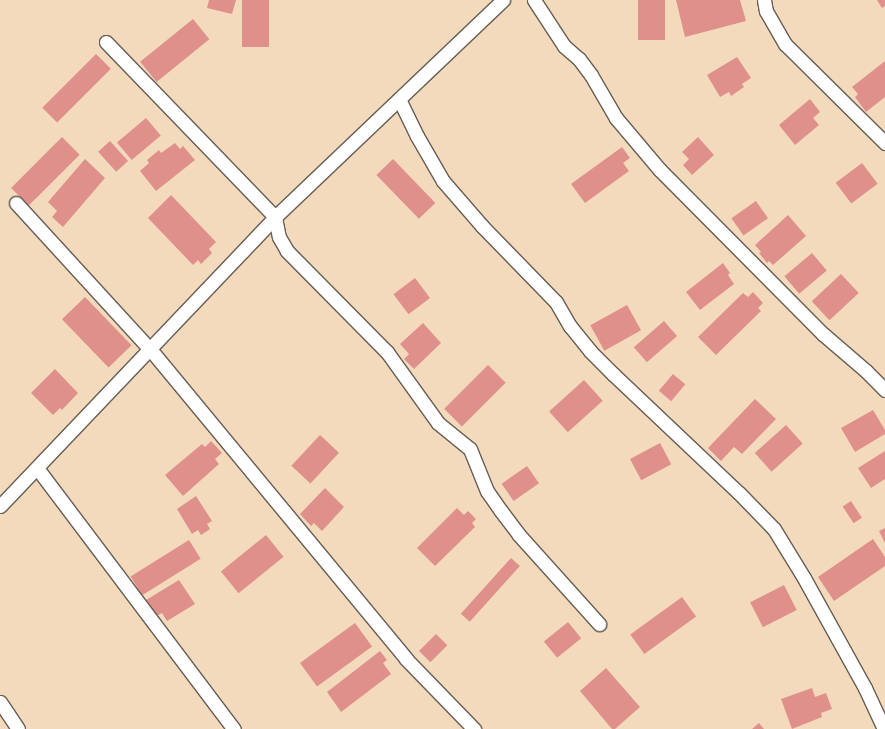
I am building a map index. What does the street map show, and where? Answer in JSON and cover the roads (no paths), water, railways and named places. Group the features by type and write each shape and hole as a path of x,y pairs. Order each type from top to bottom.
{"street":[{"path":"0,506 275,217 503,0"},
{"path":"534,0 564,46 579,59 591,75 616,118 660,170 823,334 866,371 885,390"},
{"path":"764,0 766,11 785,44 885,143"},
{"path":"106,42 275,217 279,237 287,250 387,352 420,400 438,423 470,449 487,491 501,511 519,535 599,624"},
{"path":"399,100 417,136 443,181 482,226 556,302 570,326 590,351 739,493 774,529 804,578 865,688 884,729"},
{"path":"16,203 150,349 406,659 474,729"},
{"path":"36,468 234,729"},
{"path":"0,702 18,729"}]}
